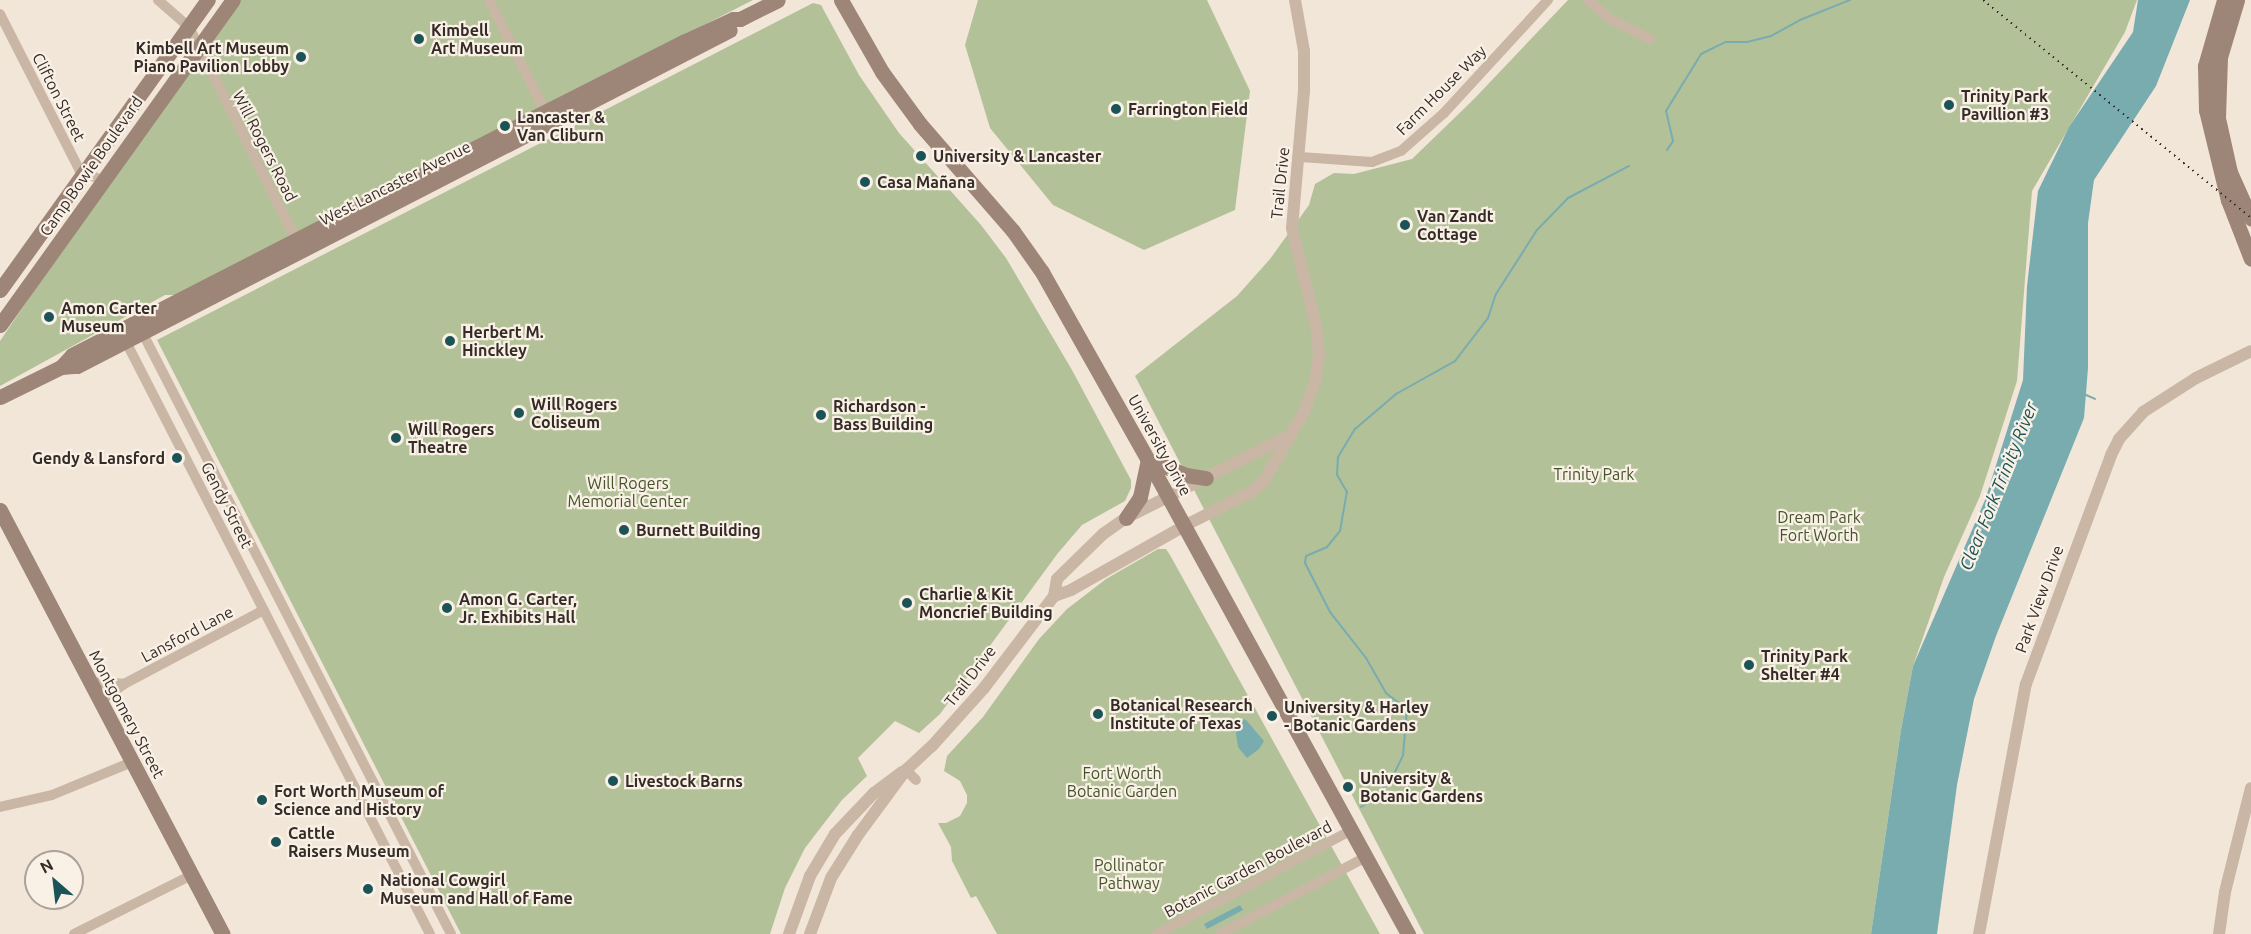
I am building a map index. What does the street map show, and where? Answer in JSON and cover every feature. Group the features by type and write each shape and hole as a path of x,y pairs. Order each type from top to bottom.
{"main road":[{"name":"Camp Bowie Boulevard","path":"0,291 208,0"},
{"name":"Camp Bowie Boulevard","path":"0,325 233,0"},
{"name":"West Lancaster Avenue","path":"0,398 61,367 77,366 123,336 548,118 683,42 733,19 740,19 778,0"},
{"name":"University Drive","path":"841,0 882,72 920,124 1013,231 1042,272 1353,830 1408,934"},
{"path":"2224,0 2205,66 2205,110 2228,200 2251,259"},
{"path":"2237,0 2220,57 2218,118 2230,172 2251,219"},
{"path":"1126,518 1140,497 1148,460 1186,475 1206,478"},
{"name":"Montgomery Street","path":"0,510 223,934"}],"street":[{"name":"Will Rogers Road","path":"158,0 189,27 299,246"},
{"path":"489,0 548,118"},
{"name":"Trail Drive","path":"1054,596 1071,590 1184,526 1251,492 1264,480 1304,412 1315,382 1318,354 1317,330 1292,228 1304,91 1304,51 1295,0"},
{"name":"Farm House Way","path":"1300,157 1372,162 1401,151 1444,113 1548,0"},
{"path":"1588,0 1610,19 1650,39"},
{"name":"Clifton Street","path":"0,14 74,161 84,173"},
{"path":"84,173 104,181"},
{"name":"Gendy Street","path":"139,328 451,934"},
{"name":"Gendy Street","path":"123,336 430,934"},
{"name":"Park View Drive","path":"1979,934 2026,684 2111,455 2119,439 2143,412 2196,378 2251,351"},
{"name":"Trail Drive","path":"810,934 831,878 858,835 906,770 972,703 1054,596 1057,579 1103,534 1126,518 1272,447 1292,434"},
{"path":"216,517 232,508"},
{"name":"Lansford Lane","path":"100,701 124,684 264,610"},
{"path":"90,682 124,684"},
{"path":"307,694 322,686"},
{"path":"0,807 52,795 132,762"},
{"path":"906,770 916,780"},
{"name":"Trail Drive","path":"789,934 810,876 835,834 874,793 906,770"},
{"path":"2219,934 2225,892 2251,788"},
{"name":"Botanic Garden Boulevard","path":"1157,934 1353,830"},
{"path":"1220,934 1366,857"},
{"path":"74,934 192,875"}],"green space":[{"path":"240,0 753,0 176,295 165,295 0,386 0,341 112,176"},
{"name":"Farrington Field","path":"978,0 1207,0 1250,91 1235,210 1144,250 1053,205 990,128 965,45"},
{"name":"Trinity Park","path":"1568,0 2137,0 2125,32 2032,191 2017,381 1980,496 1944,577 1913,666 1901,730 1871,934 1424,934 1135,376 1237,296 1270,259 1309,205 1315,184 1334,173 1354,174 1412,159 1473,100"},
{"name":"Will Rogers Memorial Center","path":"813,3 821,5 859,75 899,133 981,225 1006,258 1072,370 1131,480 1131,488 1125,501 1082,525 1058,553 940,714 919,733 895,721 858,758 867,776 842,800 805,848 785,888 770,934 461,934 157,340"},
{"name":"Fort Worth Botanic Garden","path":"1158,549 1166,549 1170,555 1380,934 997,934 976,896 971,898 952,861 951,847 938,823 946,823 960,816 967,803 967,795 960,781 944,771 947,756 983,717 1039,639 1067,609 1106,579"}],"water":[{"name":"Clear Fork Trinity River","path":"2138,0 2190,0 2156,86 2094,180 2088,223 2088,368 2084,418 1996,636 1974,699 1957,785 1937,934 1871,934 1901,730 1913,666 1985,500 2023,380 2027,286 2038,191 2069,127 2133,32"},
{"path":"1239,718 1246,720 1264,741 1259,749 1247,758 1238,747 1235,727"},
{"path":"1240,905 1243,910 1207,929 1204,924"}],"waterway":[{"path":"1667,150 1673,141 1666,111 1701,54 1726,42 1747,42 1771,36 1800,20 1850,0"},
{"path":"1361,807 1375,798 1391,780 1403,755 1407,709 1386,693 1366,658 1330,612 1305,563 1306,556 1327,547 1340,531 1347,492 1337,475 1338,457 1355,429 1396,394 1455,361 1488,318 1496,294 1537,230 1568,198 1629,166"},
{"path":"2084,394 2095,399"}],"railway":[{"path":"1983,0 2251,218"}],"place":[{"name":"Kimbell Art Museum","path":"419,39"},
{"name":"Kimbell Art Museum Piano Pavilion Lobby","path":"301,57"},
{"name":"Trinity Park Pavillion #3","path":"1949,105"},
{"name":"Farrington Field","path":"1116,109"},
{"name":"Lancaster & Van Cliburn","path":"505,126"},
{"name":"University & Lancaster","path":"921,156"},
{"name":"Casa Mañana","path":"865,182"},
{"name":"Van Zandt Cottage","path":"1405,225"},
{"name":"Amon Carter Museum","path":"49,317"},
{"name":"Herbert M. Hinckley","path":"450,341"},
{"name":"Will Rogers Coliseum","path":"519,413"},
{"name":"Richardson - Bass Building","path":"821,415"},
{"name":"Will Rogers Theatre","path":"396,438"},
{"name":"Gendy & Lansford","path":"177,458"},
{"name":"Burnett Building","path":"624,530"},
{"name":"Charlie & Kit Moncrief Building","path":"907,603"},
{"name":"Amon G. Carter, Jr. Exhibits Hall","path":"447,608"},
{"name":"Trinity Park Shelter #4","path":"1749,665"},
{"name":"Botanical Research Institute of Texas","path":"1098,714"},
{"name":"University & Harley - Botanic Gardens","path":"1272,716"},
{"name":"Livestock Barns","path":"613,781"},
{"name":"University & Botanic Gardens","path":"1348,787"},
{"name":"Fort Worth Museum of Science and History","path":"262,800"},
{"name":"Cattle Raisers Museum","path":"276,842"},
{"name":"National Cowgirl Museum and Hall of Fame","path":"368,889"}],"park label":[{"name":"Dream Park Fort Worth","path":"1819,526"},
{"name":"Pollinator Pathway","path":"1129,874"}]}
